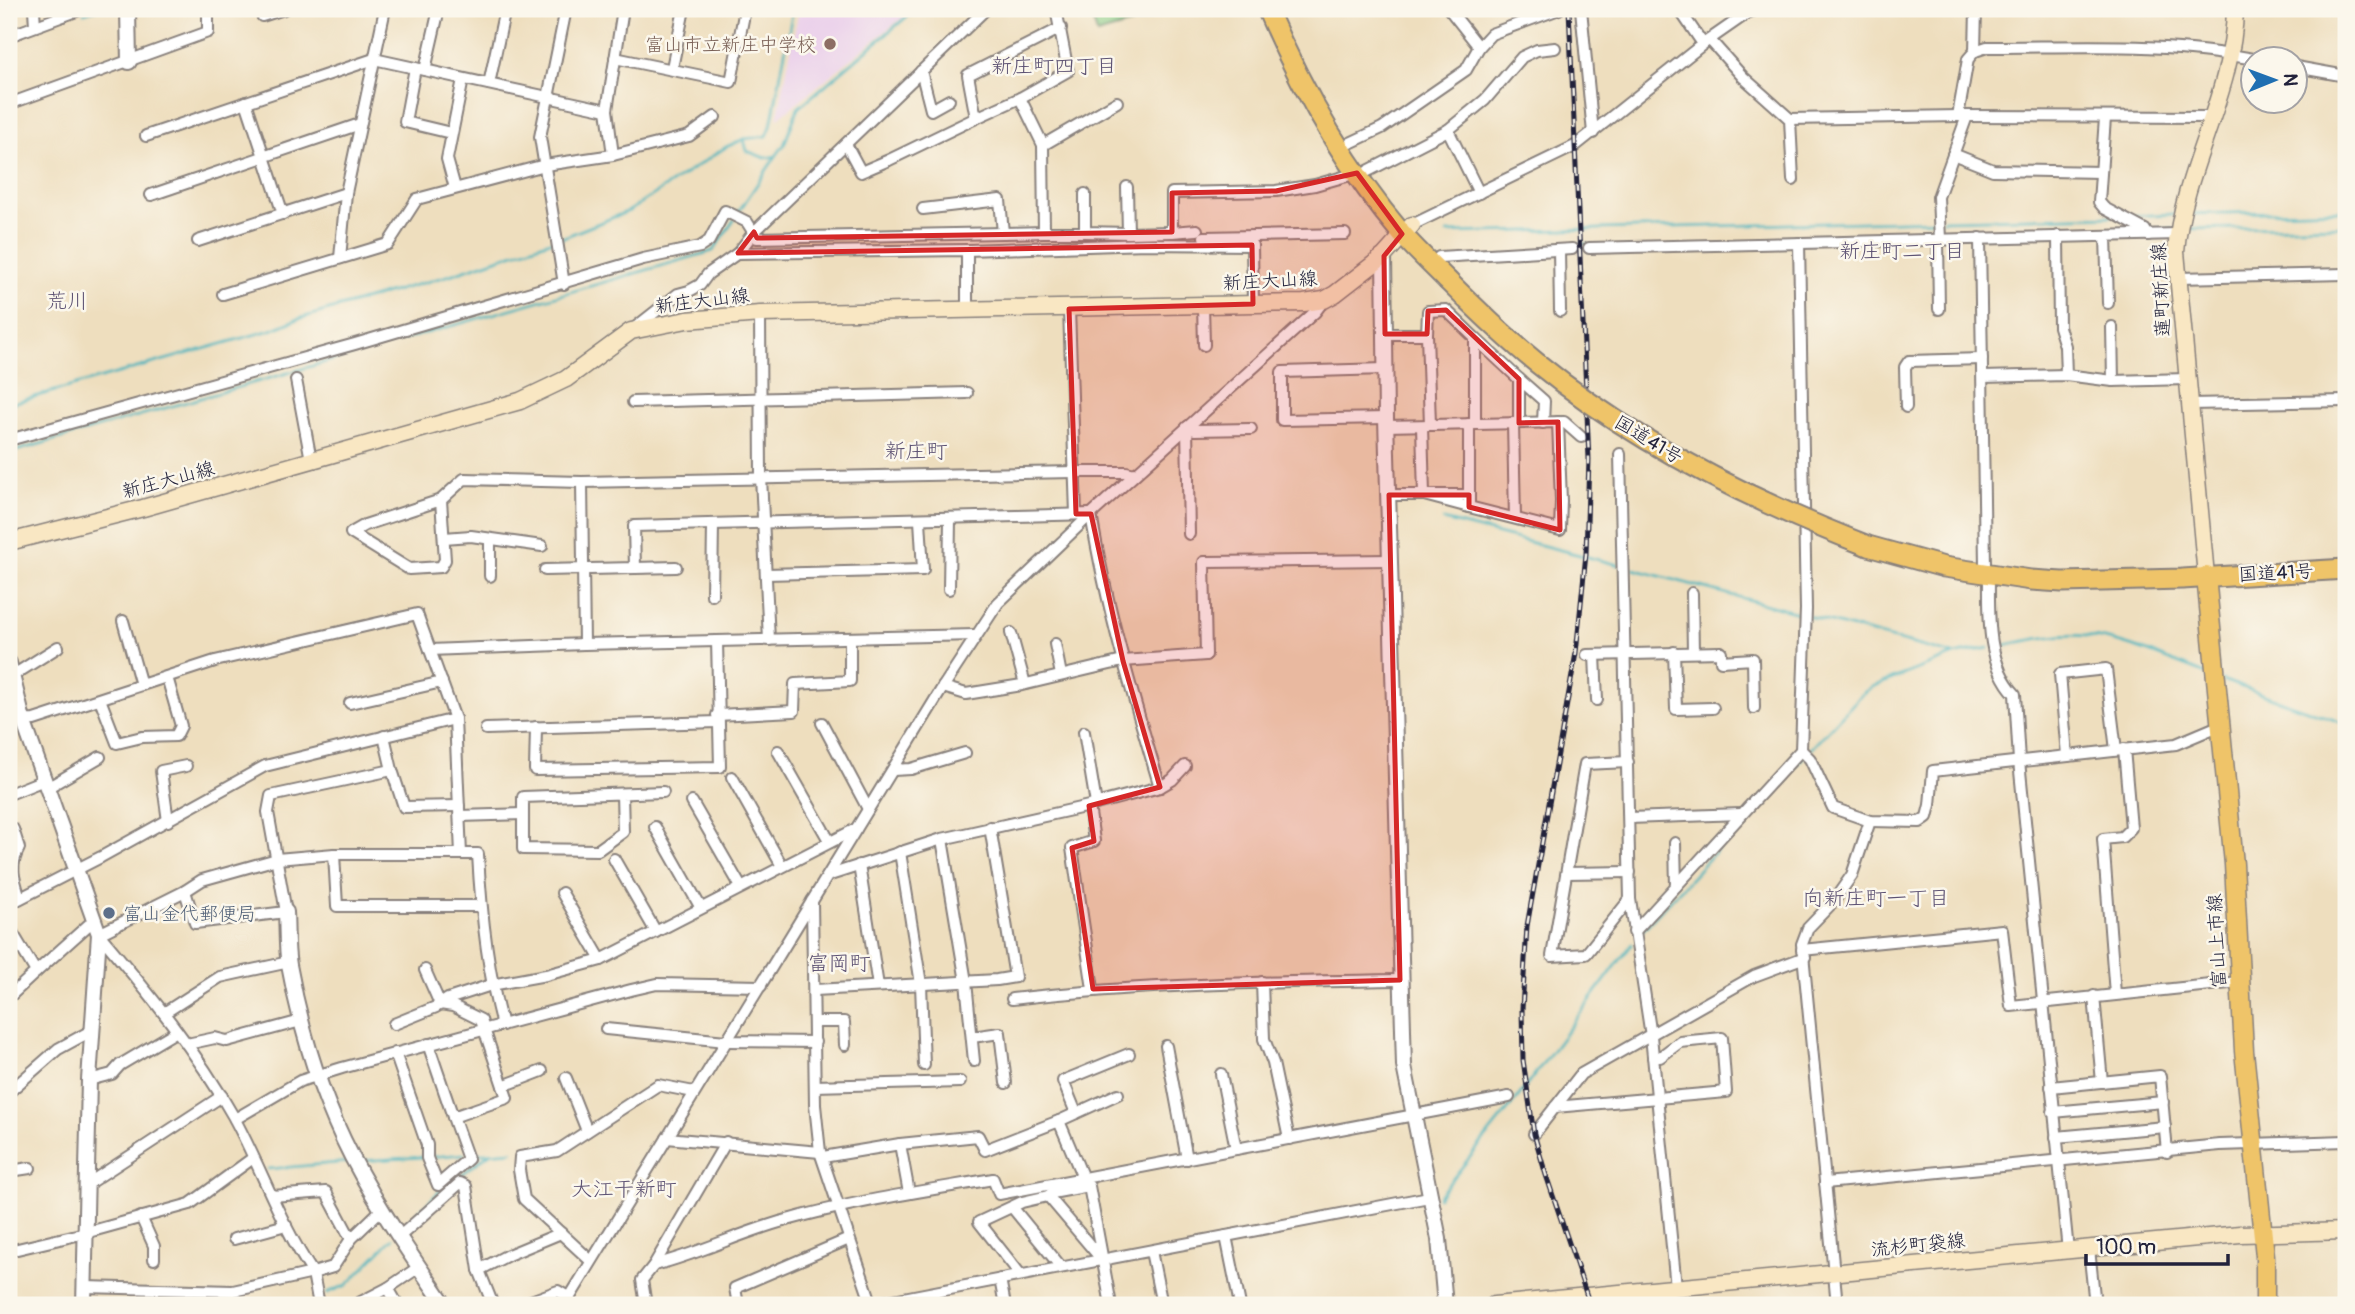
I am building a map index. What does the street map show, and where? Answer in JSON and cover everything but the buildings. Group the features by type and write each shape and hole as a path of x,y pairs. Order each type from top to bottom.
{"highway":[{"name":"国道41号","path":"1267,9 1294,66 1362,172 1407,230 1488,321 1539,365 1647,440 1803,520 1920,562 2063,582 2182,579 2346,569"},
{"name":"国道41号","path":"1278,9 1315,84 1350,143 1362,172"},
{"name":"国道41号","path":"1407,230 1439,257 1450,277"}],"main road":[{"name":"蓮町新庄線","path":"2206,576 2178,278 2178,232 2231,54 2235,9"},
{"name":"新庄大山線","path":"9,542 155,505 538,394 565,379 631,331 687,320 760,314 1304,303 1324,300 1335,294 1384,256 1407,230"},
{"name":"富山上市線","path":"2206,576 2234,864 2239,982 2263,1233 2265,1305"},
{"name":"流杉町袋線","path":"1494,1305 2089,1248 2263,1233 2346,1231"}],"street":[{"path":"34,9 35,26"},
{"path":"9,36 82,9"},
{"path":"128,9 129,62"},
{"path":"9,104 208,32 208,9"},
{"path":"262,16 284,9"},
{"path":"340,258 346,193 385,9"},
{"path":"439,9 405,122 451,132"},
{"path":"489,84 505,9"},
{"path":"564,284 540,137 566,9"},
{"path":"613,155 607,110 623,9"},
{"path":"672,68 684,9"},
{"path":"615,58 731,82 745,9"},
{"path":"631,331 678,293 700,285 708,274 738,253 750,227 846,144 986,9"},
{"path":"846,144 861,172 1020,98 1068,71 1056,9"},
{"path":"1449,9 1479,47"},
{"path":"1350,143 1382,128 1466,70 1479,47 1491,34 1559,9"},
{"path":"1581,9 1593,133"},
{"path":"1679,9 1707,42 1790,119 1963,116 2211,117"},
{"path":"1407,230 1564,152 1593,133 1707,42 1749,12 1758,9"},
{"path":"1975,51 1976,9"},
{"path":"975,118 968,75 1061,28"},
{"path":"1939,309 1938,197 1963,116 1968,59 1975,51 1987,47 2128,47 2240,56"},
{"path":"1172,232 1172,193 1276,191 1315,185 1362,172 1448,130 1485,100 1522,57 1537,50 1555,48"},
{"path":"146,136 374,59 607,110"},
{"path":"2310,70 2346,76"},
{"path":"921,71 930,110 949,100"},
{"path":"455,188 447,159 463,79"},
{"path":"1020,98 1043,145 1044,232"},
{"path":"246,102 283,214"},
{"path":"1043,145 1117,103"},
{"path":"223,294 388,244 417,199 545,165 613,155 689,136 715,117"},
{"path":"2105,118 2099,202 2104,208 2145,230 2148,235"},
{"path":"1790,119 1793,180"},
{"path":"151,195 360,124"},
{"path":"1448,130 1479,193"},
{"path":"1953,154 1993,170 2101,172"},
{"path":"1127,187 1128,233"},
{"path":"198,241 346,193"},
{"path":"1085,194 1085,232"},
{"path":"923,209 1000,200 1003,233"},
{"path":"9,440 564,284 643,259 700,247 709,241 725,211 750,227 757,238 1044,232 1172,232 1262,236 1345,234"},
{"path":"1589,248 2148,235 2178,232"},
{"path":"738,253 1146,244 1252,245 1262,236"},
{"path":"2058,236 2059,327 2065,346 2066,375"},
{"path":"2106,236 2108,303"},
{"path":"1980,238 1987,570 1991,636 1998,668 2015,694 2019,761 2068,1251"},
{"path":"1634,932 1801,750 1806,609 1799,243"},
{"path":"1252,245 1253,304"},
{"path":"1439,257 1572,249"},
{"path":"967,250 967,311"},
{"path":"1559,250 1560,311"},
{"path":"1384,256 1404,1066 1438,1239 1445,1305"},
{"path":"2178,278 2346,274"},
{"path":"520,1305 558,1291 568,1301 943,687 998,603 1091,514 1315,312 1324,300"},
{"path":"1203,305 1204,345"},
{"path":"1069,309 1076,514"},
{"path":"1424,495 1428,311 1446,310 1544,401 1543,423"},
{"path":"760,314 761,477 769,640"},
{"path":"2112,327 2113,381"},
{"path":"1385,334 1427,334"},
{"path":"1469,507 1475,338"},
{"path":"1273,350 1280,360 1282,372 1282,421 1426,425 1564,422 1581,437"},
{"path":"1906,407 1905,367 1909,361 1982,359"},
{"path":"1282,372 1385,369"},
{"path":"1983,377 2066,375 2113,381 2187,379"},
{"path":"1515,518 1519,379"},
{"path":"296,380 311,460"},
{"path":"633,402 967,393"},
{"path":"2189,404 2346,401"},
{"path":"1424,495 1560,530 1558,422"},
{"path":"1187,427 1195,430 1251,429"},
{"path":"1187,427 1189,534"},
{"path":"1620,454 1630,899 1651,1036 1676,1287"},
{"path":"441,500 445,560 441,567 409,569 351,533 365,525 441,500 464,478 582,482 1126,471 1135,474"},
{"path":"582,482 584,644"},
{"path":"1389,495 1469,495"},
{"path":"635,568 634,526 1091,514"},
{"path":"1091,514 1123,661 1160,787"},
{"path":"949,589 950,519"},
{"path":"766,574 923,570 920,520"},
{"path":"712,595 713,524"},
{"path":"444,538 471,536 542,546"},
{"path":"490,539 490,576"},
{"path":"943,687 965,694 1025,684 1123,661 1206,654 1204,562 1391,559"},
{"path":"545,570 676,567"},
{"path":"1692,593 1693,652"},
{"path":"16,721 34,720 263,648 417,614 455,719 461,854"},
{"path":"123,621 141,685"},
{"path":"1011,633 1025,684"},
{"path":"430,650 976,635"},
{"path":"486,729 718,718 794,711 794,684 850,681 850,638"},
{"path":"536,727 535,770 720,767 718,641"},
{"path":"1055,644 1061,676"},
{"path":"58,647 10,669 16,721 46,784 99,934 164,1013 222,1096 297,1250 313,1273 319,1305"},
{"path":"1674,652 1676,709 1713,708"},
{"path":"1597,700 1591,655 1721,652 1721,661 1753,660 1754,708"},
{"path":"2067,755 2060,674 2106,670 2131,828 2122,837 2103,839 2115,994"},
{"path":"100,699 117,743 142,737 176,737 181,726 167,677"},
{"path":"351,703 442,682"},
{"path":"9,904 168,821 265,766 455,719"},
{"path":"821,723 868,809"},
{"path":"1801,750 1810,759 1833,808 1870,821 1920,822 1927,817 1933,771 2176,744 2221,725"},
{"path":"1084,732 1093,805 1094,841 1072,848 1093,989"},
{"path":"384,736 404,807 522,814"},
{"path":"778,751 830,842"},
{"path":"893,769 911,769 965,753"},
{"path":"9,794 46,784 100,757"},
{"path":"1628,762 1585,764 1552,956 1586,954 1630,899"},
{"path":"168,821 161,771 186,766"},
{"path":"830,874 942,839 1160,787 1172,780 1185,766"},
{"path":"392,770 271,796 268,812 286,912 289,962 317,1076 351,1155 398,1237 445,1305"},
{"path":"732,777 782,866"},
{"path":"622,794 623,832 598,850 523,849 523,797 663,792"},
{"path":"692,802 741,887"},
{"path":"1629,818 1741,814"},
{"path":"1837,1305 1803,954 1808,928 1833,902 1852,875 1870,821"},
{"path":"655,827 701,908"},
{"path":"815,990 1015,977 990,827"},
{"path":"13,829 19,848 13,859 12,874 20,898"},
{"path":"394,1024 448,999 491,985 546,975 601,960 856,829"},
{"path":"942,839 967,982 974,1061"},
{"path":"1675,843 1676,886"},
{"path":"900,852 920,984 924,1065"},
{"path":"334,854 337,906 481,906"},
{"path":"99,934 186,891 202,880 277,859 334,854 478,854 481,906 491,985 502,1025"},
{"path":"614,859 656,932"},
{"path":"859,865 877,986"},
{"path":"1567,873 1630,872"},
{"path":"186,891 195,923 286,912"},
{"path":"562,893 601,960"},
{"path":"812,901 816,1086 822,1155 870,1305 1429,1197"},
{"path":"9,997 94,920"},
{"path":"9,927 36,972"},
{"path":"1534,1134 1581,1074 1755,976 1803,954 2002,930 2011,1006 2239,982"},
{"path":"84,1305 89,1080 99,934"},
{"path":"164,1013 220,977 289,962"},
{"path":"425,970 440,1004"},
{"path":"1012,999 1093,989 1401,980"},
{"path":"1262,982 1264,1039 1273,1063 1289,1139"},
{"path":"234,1119 300,1081 428,1044 657,984 761,986"},
{"path":"2094,996 2102,1082"},
{"path":"440,1004 464,1010 481,1020 507,1098 453,1116"},
{"path":"187,1044 215,1038 227,1041 302,1021"},
{"path":"815,1022 844,1022 845,1045"},
{"path":"606,1029 726,1041 816,1042"},
{"path":"9,1092 58,1049 92,1031"},
{"path":"89,1080 112,1074 120,1065 177,1031"},
{"path":"972,1037 999,1033 1006,1083"},
{"path":"1555,1107 1726,1092 1722,1038 1680,1042 1660,1057 1653,1057"},
{"path":"395,1053 438,1185 468,1159 428,1044"},
{"path":"1166,1046 1187,1159"},
{"path":"1076,1114 1063,1081 1129,1054"},
{"path":"503,1087 542,1071"},
{"path":"1221,1074 1236,1149"},
{"path":"2051,1087 2160,1076 2167,1152"},
{"path":"566,1078 587,1131"},
{"path":"816,1086 960,1082"},
{"path":"591,1261 524,1199 519,1170 520,1157 557,1151 658,1085 694,1092"},
{"path":"667,1138 726,1142 822,1155 978,1136 985,1150 1076,1114 1118,1094"},
{"path":"86,1185 222,1096"},
{"path":"654,1265 748,1231 909,1193 993,1179 999,1194 1086,1180 1509,1097"},
{"path":"2053,1112 2163,1102"},
{"path":"1059,1121 1086,1180 1111,1305"},
{"path":"2056,1136 2165,1127"},
{"path":"1825,1183 2253,1144 2346,1141"},
{"path":"646,1305 642,1280 654,1265 726,1142"},
{"path":"900,1144 909,1193"},
{"path":"9,1251 190,1204 253,1158"},
{"path":"9,1170 30,1168"},
{"path":"1020,1274 979,1222 1086,1180"},
{"path":"398,1237 460,1183 466,1186 479,1270 493,1305"},
{"path":"272,1196 326,1192 351,1239"},
{"path":"1048,1196 1103,1261"},
{"path":"1012,1207 1061,1268"},
{"path":"85,1287 233,1291 333,1268 351,1239 382,1210"},
{"path":"141,1217 154,1246 154,1259"},
{"path":"234,1239 286,1225"},
{"path":"479,1270 561,1233"},
{"path":"1226,1236 1240,1305"},
{"path":"738,1305 735,1288 849,1239"},
{"path":"2089,1248 2095,1305"},
{"path":"1151,1251 1162,1305"},
{"path":"355,1305 419,1268"},
{"path":"1000,1279 1005,1305"},
{"path":"388,1287 398,1305"}],"highlighted area":[{"path":"1357,173 1402,234 1384,256 1385,334 1427,334 1428,311 1446,310 1519,379 1519,423 1558,422 1560,530 1469,507 1469,495 1389,495 1400,980 1093,989 1072,848 1094,841 1089,806 1160,787 1123,661 1091,514 1076,514 1069,309 1253,304 1252,245 738,253 754,232 757,238 1172,232 1172,193 1276,191"}],"shaded area":[{"name":"富山市立新庄中学校","path":"799,9 913,9 777,119"}],"green space":[{"path":"1090,9 1174,9 1097,34"}],"waterway":[{"path":"84,13 97,9"},
{"path":"559,239 629,211 726,147 744,139 767,136 793,9"},
{"path":"744,139 747,151 765,158 776,156 784,145 798,108 916,9"},
{"path":"737,214 776,156"},
{"path":"2188,214 2346,210"},
{"path":"2129,216 2174,214"},
{"path":"1943,220 2111,216"},
{"path":"9,453 713,251 734,220"},
{"path":"1447,233 1937,220"},
{"path":"2186,229 2346,226"},
{"path":"2148,229 2172,229"},
{"path":"2029,232 2134,230"},
{"path":"9,404 271,330 298,319 447,276 553,240"},
{"path":"1570,244 1588,244"},
{"path":"1443,520 1619,565"},
{"path":"1626,567 1802,614"},
{"path":"1808,616 1954,655"},
{"path":"1995,647 2052,637 2086,636 2133,647 2209,675"},
{"path":"1809,751 1863,693 1872,687 1954,655 1989,648"},
{"path":"2222,680 2346,724"},
{"path":"1640,933 1804,756"},
{"path":"1438,1197 1515,1101 1632,944"},
{"path":"471,1154 512,1151"},
{"path":"405,1225 441,1190 490,1153"},
{"path":"429,1157 464,1154"},
{"path":"359,1161 422,1157"},
{"path":"268,1169 349,1162"},
{"path":"327,1293 347,1285 393,1238"}],"railway":[{"path":"1569,9 1589,459 1586,554 1576,653 1527,926 1522,1009 1523,1060 1534,1134 1590,1305"}],"place":[{"name":"富山市立新庄中学校","path":"830,44"},
{"name":"富山金代郵便局","path":"109,913"}],"district":[{"name":"新庄町四丁目","path":"1054,66"},
{"name":"新庄町二丁目","path":"1902,251"},
{"name":"荒川","path":"67,301"},
{"name":"新庄町","path":"916,451"},
{"name":"向新庄町一丁目","path":"1876,898"},
{"name":"富岡町","path":"839,963"},
{"name":"大江干新町","path":"624,1189"}]}
